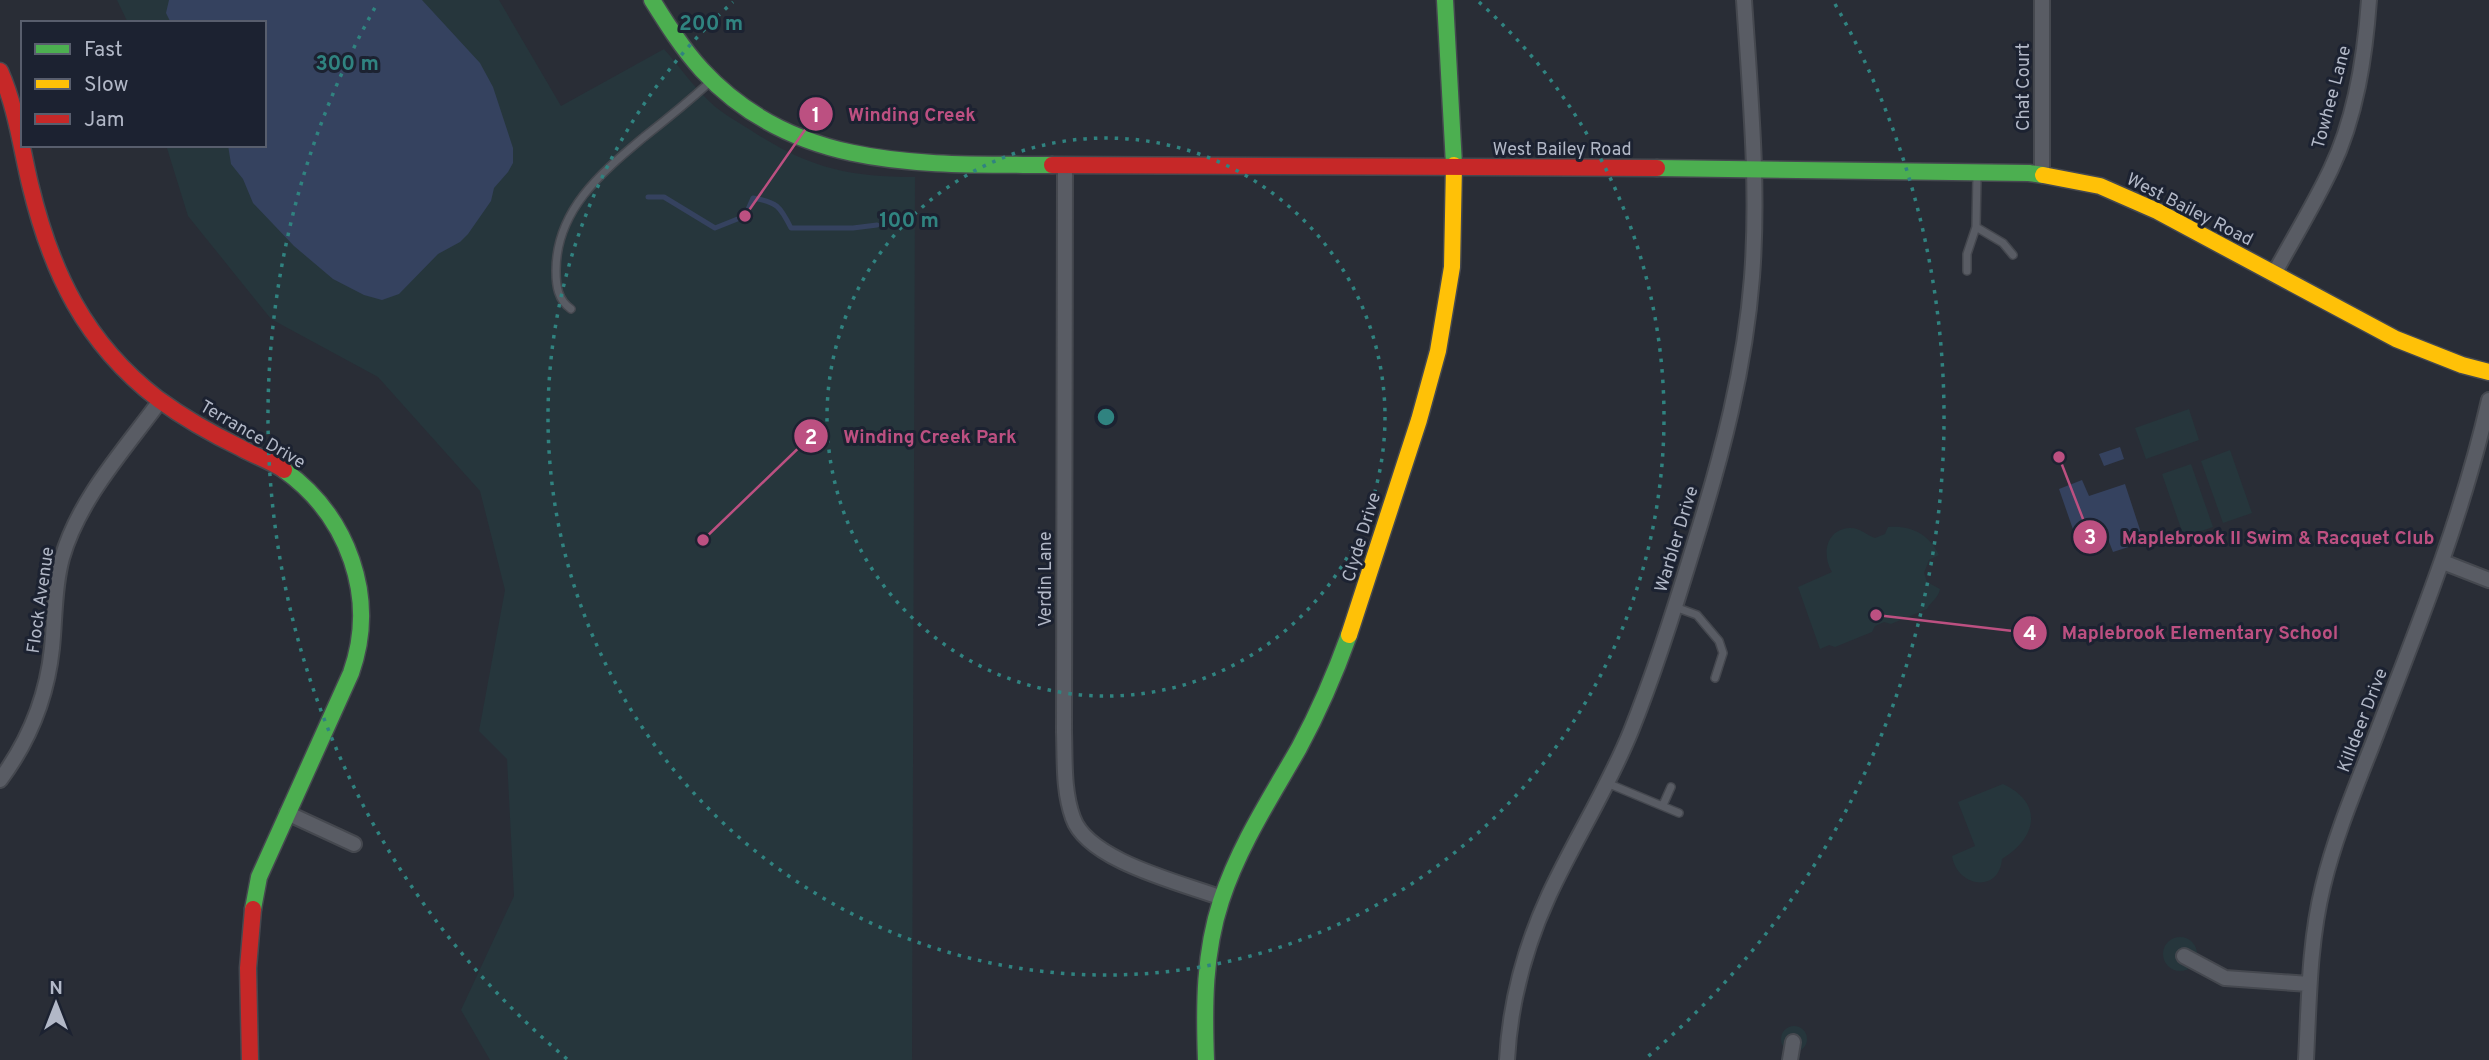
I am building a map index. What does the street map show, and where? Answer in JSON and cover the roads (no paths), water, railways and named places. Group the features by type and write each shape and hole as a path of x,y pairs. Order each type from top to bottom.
{"street":[{"name":"West Bailey Road","path":"652,0 692,59 712,81 766,122 804,141 844,153 915,164 1753,168 2042,174 2090,184 2157,211 2396,339 2462,365 2489,372"},
{"name":"Clyde Drive","path":"1206,1060 1206,978 1212,933 1222,898 1235,866 1328,689 1362,598 1439,345 1452,259 1454,167 1445,0"},
{"name":"Warbler Drive","path":"1507,1060 1513,1005 1523,963 1549,895 1630,733 1675,607 1722,455 1739,377 1754,244 1753,168 1744,0"},
{"name":"Chat Court","path":"2042,0 2042,174"},
{"name":"Towhee Lane","path":"2274,274 2332,167 2345,132 2360,77 2369,0"},
{"name":"Terrance Drive","path":"0,71 13,107 21,144"},
{"name":"Terrance Drive","path":"22,147 39,227 53,265 68,296 101,344 126,372 160,401 226,441 296,478 333,518 354,562 362,608 357,654 259,877 252,903 248,935 250,1060"},
{"name":"Verdin Lane","path":"1065,166 1065,732 1069,804 1079,830 1089,842 1142,869 1222,898"},
{"name":"Killdeer Drive","path":"2306,1060 2315,924 2337,835 2443,562 2473,468 2489,400"},
{"name":"Flock Avenue","path":"0,780 21,750 45,690 52,652 58,579 69,538 89,498 160,401"},
{"path":"2443,562 2489,580"},
{"path":"287,813 354,845"},
{"path":"2184,956 2225,978 2309,984"},
{"path":"1790,1060 1793,1042"}],"lane":[{"path":"571,309 559,295 555,281 555,265 562,234 577,203 600,174 712,81"},
{"path":"1967,271 1967,254 1976,227 1977,171"},
{"path":"1976,227 2003,243 2013,255"},
{"path":"1675,607 1697,615 1719,641 1723,653 1715,678"},
{"path":"1607,783 1679,813"},
{"path":"1662,805 1671,787"}],"water":[{"path":"169,0 422,0 480,63 493,87 513,148 513,163 494,188 491,201 460,242 438,254 399,294 382,300 364,295 333,279 294,246 253,203 243,179 231,164 228,147 266,147 266,21 170,21 166,13"},
{"path":"2120,447 2124,459 2104,466 2099,454"},
{"path":"2082,480 2089,496 2125,484 2144,542 2113,552 2104,529 2076,538 2059,489"}],"waterway":[{"path":"648,197 664,197 715,228 745,216 753,198 777,206 791,228 853,228 877,225"}],"place":[{"name":"Winding Creek","path":"745,216"},
{"name":"Maplebrook II Swim & Racquet Club","path":"2059,457"},
{"name":"Winding Creek Park","path":"703,540"},
{"name":"Maplebrook Elementary School","path":"1876,615"}]}
